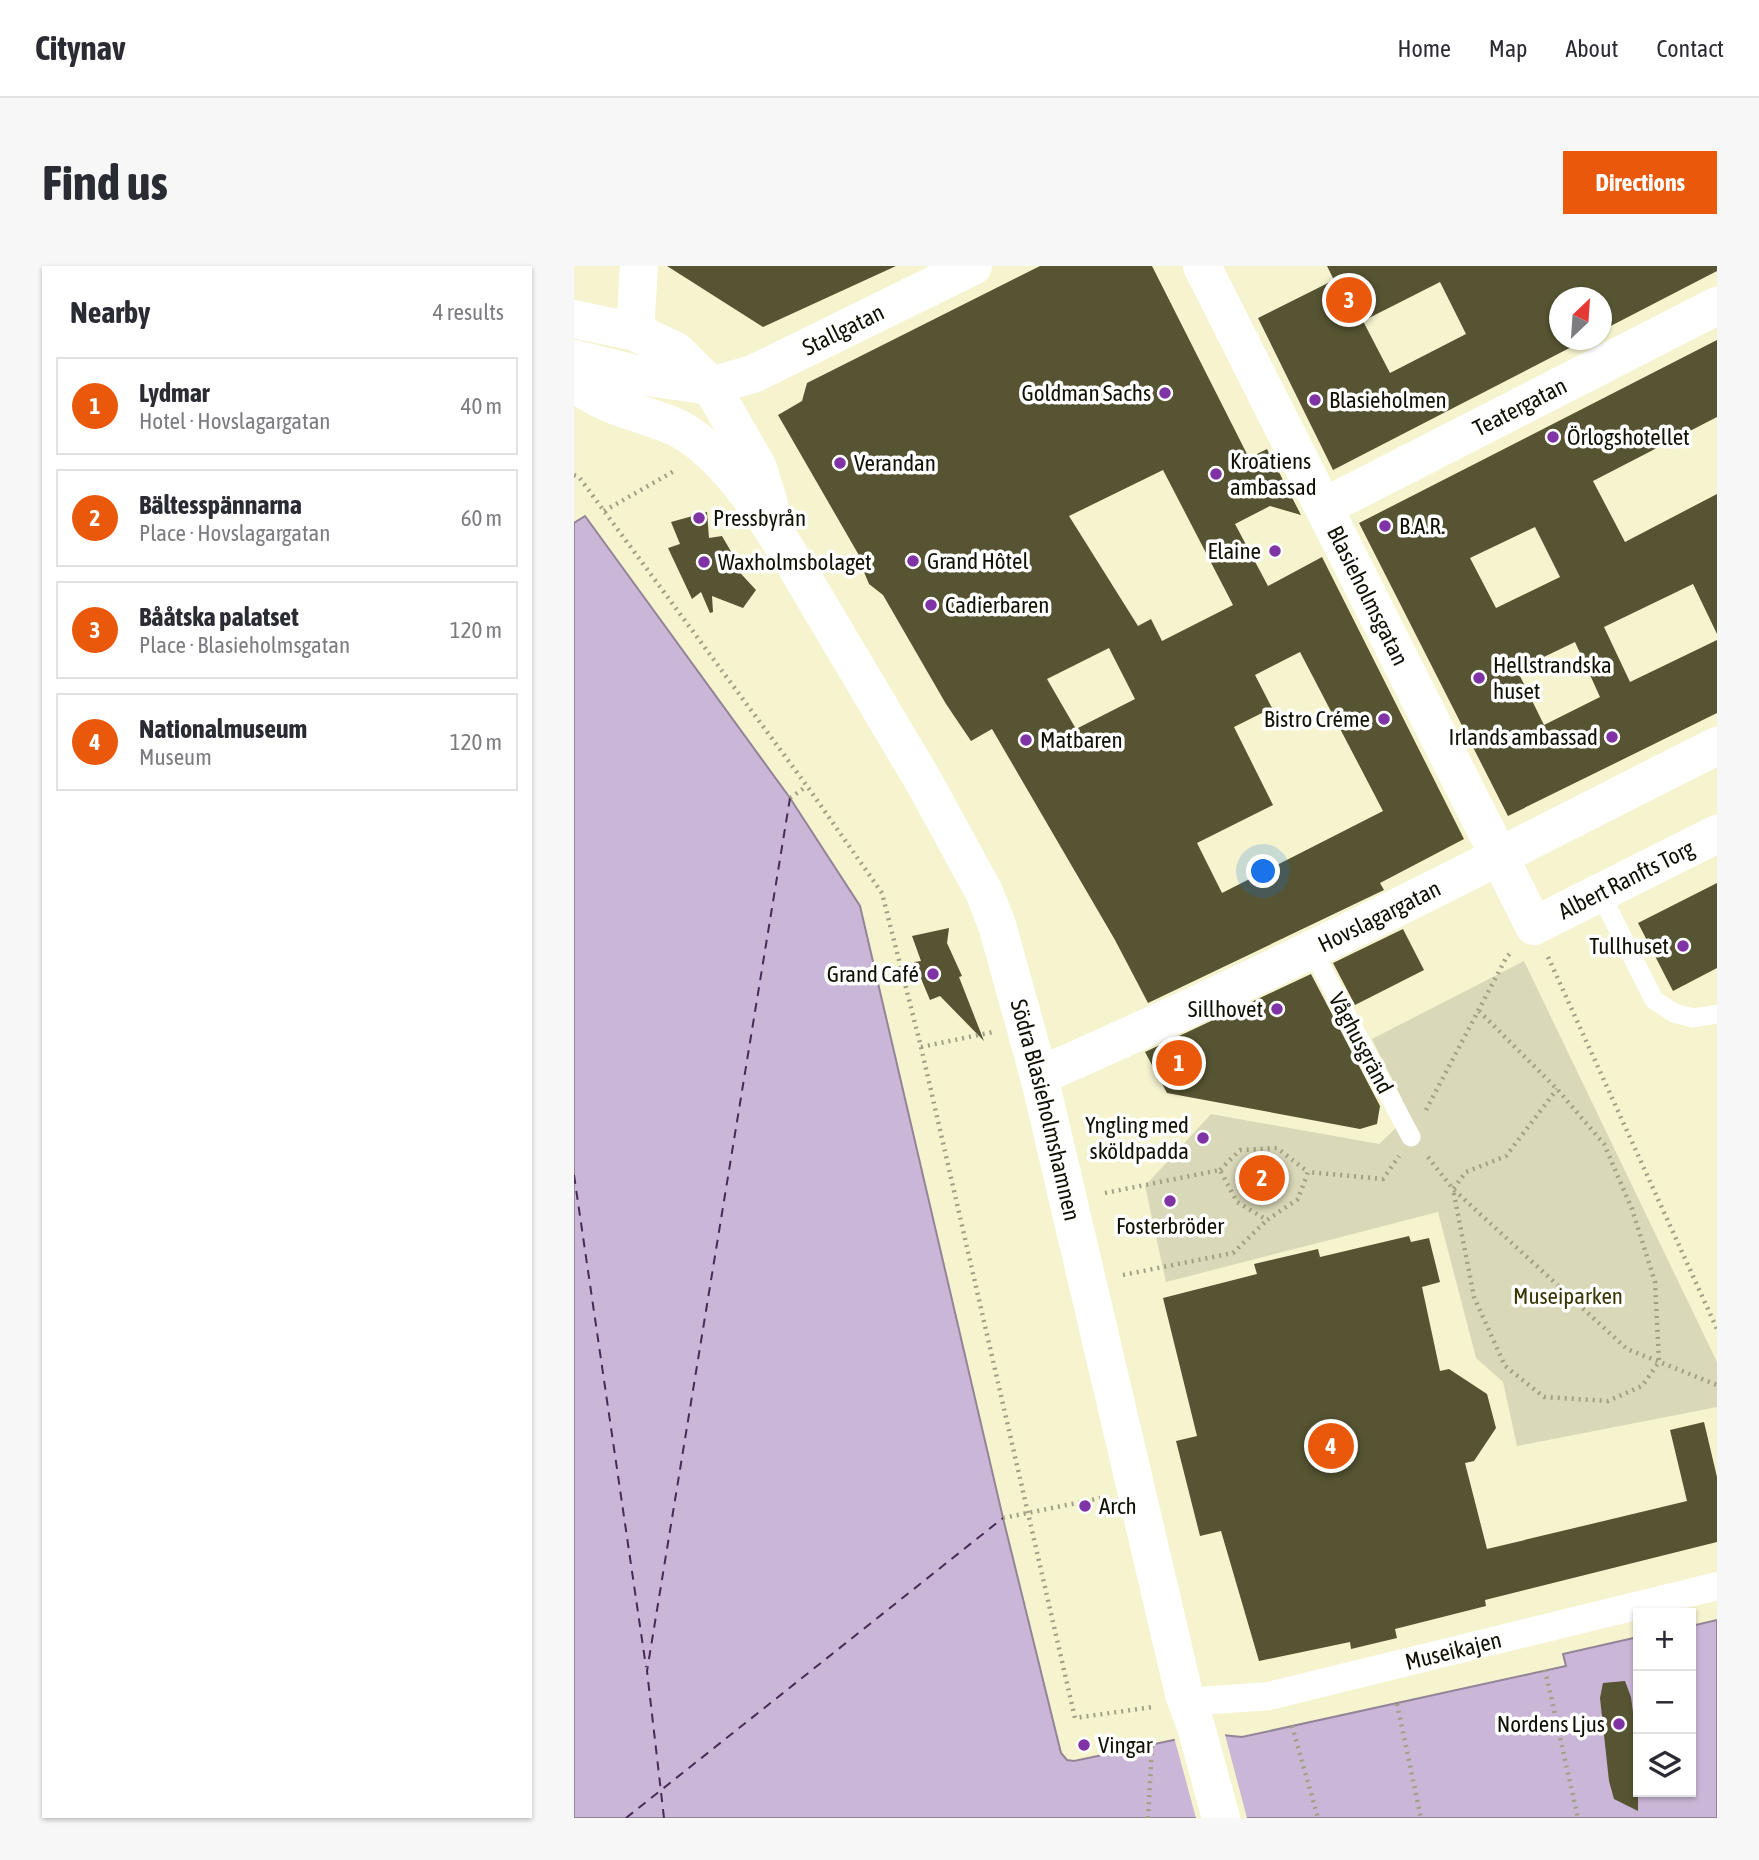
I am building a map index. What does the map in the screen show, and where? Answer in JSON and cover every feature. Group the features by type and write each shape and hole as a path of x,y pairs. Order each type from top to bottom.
{"street":[{"path":"635,332 639,266"},
{"name":"Stallgatan","path":"711,386 753,374 973,266"},
{"name":"Blasieholmsgatan","path":"1202,266 1534,926"},
{"name":"Teatergatan","path":"1324,507 1717,306"},
{"name":"Södra Blasieholmshamnen","path":"574,319 635,332 676,351 711,386 758,468 780,539"},
{"path":"574,359 648,377 711,386"},
{"name":"Södra Blasieholmshamnen","path":"574,382 584,391 635,414 671,425 710,451 730,472 780,539 924,782 984,892 1007,956 1039,1076 1136,1491 1178,1712 1221,1818"},
{"name":"Hovslagargatan","path":"1039,1076 1137,1033 1500,856 1717,746"},
{"name":"Albert Ranfts Torg","path":"1534,926 1717,834"},
{"name":"Museikajen","path":"1178,1712 1269,1696 1717,1586"}],"lane":[{"path":"1601,893 1654,1000 1674,1013 1693,1018 1717,1014"},
{"name":"Våghusgränd","path":"1311,948 1411,1138"}],"path":[{"path":"604,511 687,463"},
{"path":"574,475 579,477 807,786 881,893 922,1047 1074,1718 1178,1712"},
{"path":"790,798 807,786"},
{"path":"1105,1193 1220,1170 1240,1150 1277,1148 1308,1172 1383,1179 1411,1138 1506,958 1534,926 1717,1329"},
{"path":"1479,1010 1557,1089 1604,1144 1632,1209 1656,1282 1659,1362 1642,1386 1608,1401 1544,1397 1505,1366 1474,1297 1453,1189 1466,1172 1506,1156 1557,1089"},
{"path":"922,1047 994,1032"},
{"path":"1411,1138 1453,1189 1627,1349 1717,1385"},
{"path":"1220,1170 1237,1202 1267,1220"},
{"path":"1122,1276 1233,1253 1267,1220 1297,1199 1308,1172"},
{"path":"1003,1518 1136,1491"},
{"path":"1545,1670 1578,1818"},
{"path":"1397,1704 1421,1818"},
{"path":"1292,1726 1318,1818"},
{"path":"1148,1818 1152,1746"}],"green space":[{"name":"Museiparken","path":"1524,961 1717,1362 1717,1407 1517,1446 1503,1382 1476,1358 1438,1212 1166,1282 1145,1186 1211,1114 1379,1144 1399,1125 1402,1099 1372,1039"}],"shaded area":[{"path":"585,516 790,798 860,906 1003,1518 1061,1753 1067,1760 1074,1761 1212,1734 1242,1737 1566,1666 1563,1654 1633,1638 1633,1797 1696,1797 1696,1625 1717,1620 1717,1818 574,1818 574,523"}],"pier":[{"path":"1224,1731 1247,1818 1196,1818 1174,1737"}],"building":[{"path":"667,266 896,266 763,327"},
{"path":"1040,266 1152,266 1249,458 1267,449 1301,515 1270,506 1235,524 1268,586 1322,557 1464,839 1380,883 1384,890 1148,1003 1115,940 992,729 971,741 946,704 883,595 869,584 864,564 778,415 802,401 807,383","holes":["1163,470 1233,605 1162,641 1151,619 1138,626 1069,516","1109,648 1135,699 1076,729 1047,679","1300,652 1383,811 1222,893 1197,843 1273,805 1234,727 1272,708 1255,675"]},
{"path":"1327,266 1717,266 1717,271 1612,325 1612,287 1549,287 1549,350 1566,350 1333,470 1258,318 1334,280","holes":["1440,282 1466,334 1390,373 1363,321"]},
{"path":"1717,340 1717,417 1593,481 1625,542 1717,494 1717,634 1693,584 1604,627 1630,682 1717,640 1717,713 1508,816 1359,523","holes":["1535,527 1560,577 1496,608 1470,558","1575,642 1600,697 1544,725 1517,670"]},
{"name":"Waxholmsbolaget","path":"707,512 709,538 722,536 736,560 732,564 756,590 743,608 712,596 713,612 710,613 701,592 692,599 668,548 680,544 671,522"},
{"name":"Tullhuset","path":"1717,883 1717,968 1673,991 1638,923"},
{"path":"949,928 947,943 962,976 959,977 984,1041 940,996 930,1000 914,962 921,961 912,936"},
{"path":"1403,929 1424,970 1355,1005 1333,963"},
{"name":"Sillhovet","path":"1311,974 1380,1106 1377,1124 1360,1129 1167,1093 1145,1052"},
{"path":"1409,1236 1411,1242 1429,1238 1440,1282 1422,1287 1440,1371 1449,1369 1487,1394 1496,1428 1474,1461 1465,1463 1487,1549 1687,1501 1670,1430 1704,1422 1717,1477 1717,1542 1485,1600 1486,1606 1395,1629 1397,1638 1351,1649 1350,1642 1259,1661 1221,1531 1200,1536 1176,1441 1197,1436 1163,1298 1257,1274 1254,1264 1318,1249 1320,1257"},
{"name":"Nordens Ljus","path":"1625,1681 1631,1697 1633,1797 1638,1797 1638,1811 1614,1799 1609,1781 1600,1698 1603,1683"}],"ferry route":[{"path":"664,1818 647,1671 790,798"},
{"path":"574,1175 646,1667"},
{"path":"626,1818 1003,1518"}],"place":[{"name":"Bååtska palatset","path":"1349,300"},
{"name":"Goldman Sachs","path":"1165,393"},
{"name":"Blasieholmen","path":"1315,400"},
{"name":"Örlogshotellet","path":"1553,437"},
{"name":"Verandan","path":"840,463"},
{"name":"Kroatiens ambassad","path":"1216,474"},
{"name":"Pressbyrån","path":"699,518"},
{"name":"B.A.R.","path":"1385,526"},
{"name":"Elaine","path":"1275,551"},
{"name":"Grand Hôtel","path":"913,561"},
{"name":"Waxholmsbolaget","path":"704,562"},
{"name":"Cadierbaren","path":"931,605"},
{"name":"Hellstrandska huset","path":"1479,678"},
{"name":"Bistro Créme","path":"1384,719"},
{"name":"Irlands ambassad","path":"1612,737"},
{"name":"Matbaren","path":"1026,740"},
{"name":"Tullhuset","path":"1683,946"},
{"name":"Grand Café","path":"933,974"},
{"name":"Sillhovet","path":"1277,1009"},
{"name":"Lydmar","path":"1179,1063"},
{"name":"Yngling med sköldpadda","path":"1203,1138"},
{"name":"Bältesspännarna","path":"1262,1178"},
{"name":"Fosterbröder","path":"1170,1201"},
{"name":"Nationalmuseum","path":"1331,1446"},
{"name":"Arch","path":"1085,1506"},
{"name":"Nordens Ljus","path":"1619,1724"},
{"name":"Vingar","path":"1084,1745"}]}
